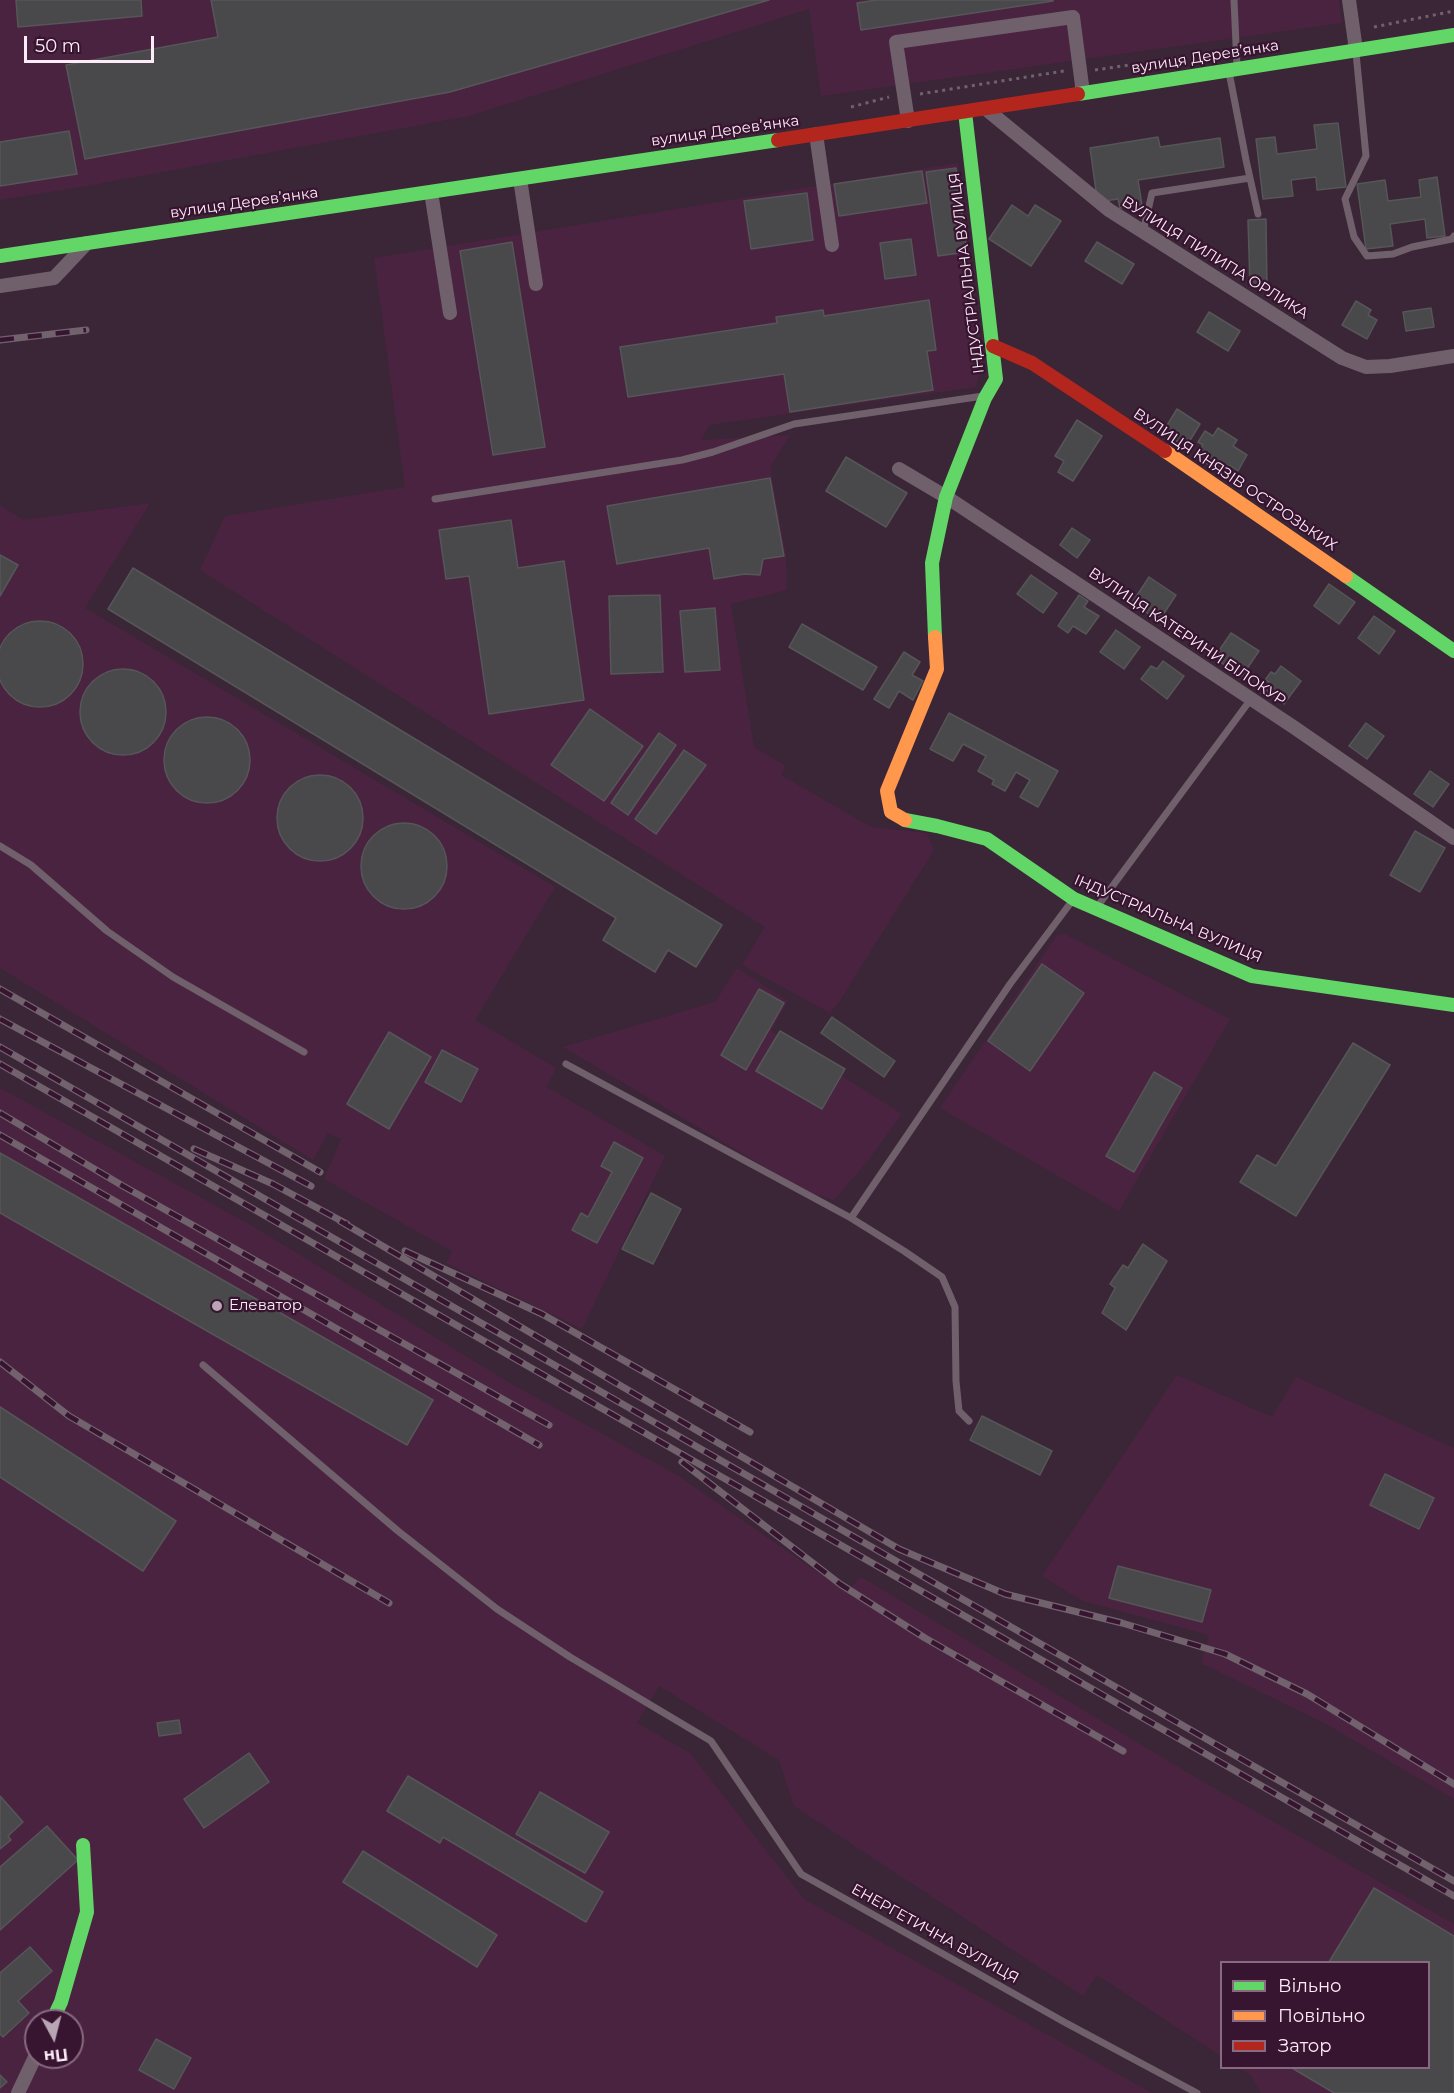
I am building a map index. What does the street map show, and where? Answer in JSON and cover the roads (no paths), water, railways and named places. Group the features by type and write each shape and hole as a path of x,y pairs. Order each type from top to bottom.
{"street":[{"path":"1349,0 1356,50"},
{"path":"908,121 896,42 1073,17 1087,70 1083,93"},
{"name":"вулиця Деревʼянка","path":"0,256 816,135 1454,35"},
{"name":"ВУЛИЦЯ ПИЛИПА ОРЛИКА","path":"986,109 1109,210 1342,358 1366,367 1390,366 1454,356"},
{"name":"ІНДУСТРІАЛЬНА ВУЛИЦЯ","path":"965,112 996,379 946,497 932,563 937,669 887,791 891,812 903,820 987,839 1074,899 1252,976 1454,1005"},
{"path":"816,135 832,245"},
{"path":"520,179 536,284"},
{"path":"431,192 450,313"},
{"path":"0,286 54,278 87,243"},
{"name":"ВУЛИЦЯ КНЯЗІВ ОСТРОЗЬКИХ","path":"993,346 1032,363 1128,426 1454,651"},
{"name":"ВУЛИЦЯ КАТЕРИНИ БІЛОКУР","path":"899,469 946,497 1251,699 1454,838"},
{"path":"58,2009 87,1912 83,1845"},
{"path":"18,2093 29,2069"}],"lane":[{"path":"1234,0 1233,69 1258,214"},
{"path":"1356,50 1367,134 1366,156 1346,199 1354,237 1367,256 1393,254 1412,247 1452,239 1454,236"},
{"path":"1143,232 1152,193 1250,178"},
{"path":"435,499 682,460 713,452 795,423 978,398 989,391"},
{"path":"1096,908 1251,699"},
{"path":"0,846 31,865 107,931 173,977 304,1052"},
{"path":"851,1218 1010,984 1074,899"},
{"path":"566,1064 851,1218 942,1277 955,1307 954,1337 959,1411 969,1421"},
{"name":"ЕНЕРГЕТИЧНА ВУЛИЦЯ","path":"203,1365 398,1531 497,1609 570,1657 711,1741 801,1874 1066,2023 1197,2093"}],"railway":[{"path":"0,340 86,330"},
{"path":"0,989 320,1172"},
{"path":"0,1019 311,1186"},
{"path":"0,1047 1454,1881"},
{"path":"0,1064 1454,1896"},
{"path":"0,1113 123,1186 549,1425"},
{"path":"0,1135 539,1445"},
{"path":"194,1149 273,1184 347,1224"},
{"path":"340,1221 899,1549 1005,1594 1122,1623 1225,1654 1307,1694 1454,1784"},
{"path":"405,1251 542,1314 750,1432"},
{"path":"0,1362 69,1416 389,1603"},
{"path":"682,1462 840,1584 925,1638 1123,1751"}],"place":[{"name":"Елеватор","path":"217,1306"}]}
